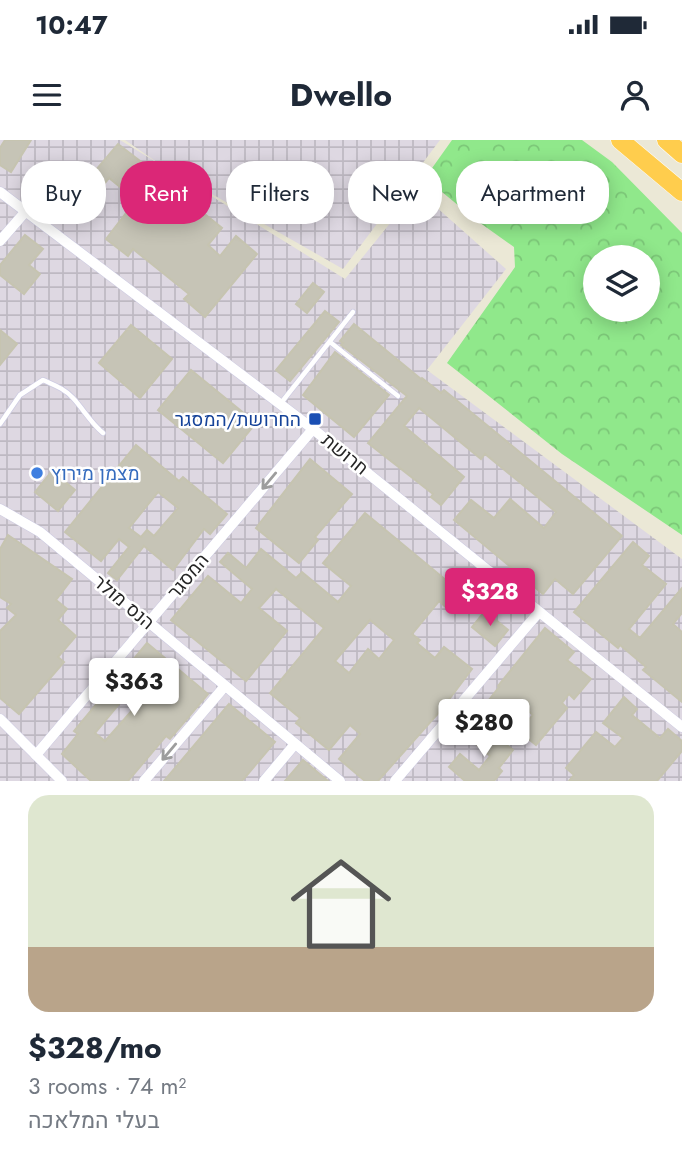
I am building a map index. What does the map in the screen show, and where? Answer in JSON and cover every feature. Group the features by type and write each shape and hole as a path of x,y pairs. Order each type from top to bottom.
{"highway":[{"path":"620,140 682,192"},
{"path":"666,140 682,154"}],"street":[{"name":"חרושת","path":"0,192 21,207"},
{"path":"0,242 21,217"},
{"name":"חרושת","path":"43,224 313,429 682,727"},
{"name":"המסגר","path":"36,755 313,429"},
{"name":"הנס מולר","path":"0,509 40,532 340,781"},
{"path":"395,781 539,612"},
{"path":"144,781 225,686"},
{"path":"0,719 62,781"},
{"path":"264,781 295,744"}],"lane":[{"path":"281,404 353,312"},
{"path":"330,342 398,396"},
{"path":"0,424 20,394 43,380 74,399 84,415 103,433"}],"shaded area":[{"path":"0,140 120,140 154,161 120,161 120,224 212,224 212,196 226,205 226,224 256,224 345,279 389,224 442,224 442,212 506,269 427,370 682,559 682,781 0,781"},
{"path":"125,140 440,140 424,161 348,161 348,224 377,224 343,269 264,224 334,224 334,161 226,161 226,202 212,194 212,161 155,161"}],"green space":[{"path":"452,140 582,140 612,162 682,233 682,535 562,454 447,363 515,267 514,247 482,224 609,224 609,161 456,161 456,204 442,192 442,161 437,161"}],"building":[{"path":"5,140 31,140 11,172 0,165 0,148"},
{"path":"118,144 140,161 120,161 120,187 109,178 106,182 106,161 104,161"},
{"path":"212,220 222,228 208,245 220,256 236,236 257,254 205,317 184,299 189,294 133,249 128,256 106,239 120,221 120,224 212,224"},
{"path":"25,235 43,249 29,265 40,274 24,294 0,275 0,265"},
{"path":"313,283 324,292 307,313 296,304"},
{"path":"325,311 339,322 290,381 276,370"},
{"path":"354,324 421,379 441,393 444,390 622,536 573,594 555,579 543,594 454,520 471,500 494,518 510,499 544,528 556,512 485,454 481,459 419,408 404,426 464,477 441,505 431,497 433,494 368,443 407,396 341,345 343,343 340,341"},
{"path":"131,325 172,359 140,398 99,363"},
{"path":"0,330 17,344 0,365"},
{"path":"335,352 389,395 354,437 303,395"},
{"path":"191,370 256,423 223,463 158,410"},
{"path":"136,445 179,481 183,477 227,514 210,534 204,529 173,570 144,546 117,580 108,573 129,547 119,539 101,561 65,532","holes":["158,492 178,508 154,536 147,530 141,537 129,528"]},
{"path":"310,459 352,494 315,537 318,540 299,563 256,528"},
{"path":"52,471 75,490 58,511 35,492"},
{"path":"365,513 464,595 450,611 439,601 412,634 420,640 417,643 435,658 444,647 472,669 441,710 378,781 365,781 339,759 360,734 350,725 329,750 296,723 300,718 270,693 324,628 276,589 259,608 287,631 246,681 171,620 208,576 241,603 252,589 220,562 228,553 246,568 261,549 296,578 302,572 338,602 351,586 323,563","holes":["370,620 394,640 379,659 368,649 349,673 335,661"]},
{"path":"8,535 72,579 56,600 67,609 58,620 76,636 58,657 64,662 19,714 0,698 0,631 16,615 7,608 11,604 0,597 0,549"},
{"path":"633,542 649,556 642,565 666,584 629,629 640,638 682,588 682,613 673,624 682,632 682,702 643,670 646,667 620,645 618,648 574,612"},
{"path":"485,611 508,630 495,646 472,627"},
{"path":"545,628 574,652 567,660 591,679 574,699 569,694 562,703 567,708 536,745 519,731 533,715 524,707 509,725 485,705"},
{"path":"147,643 208,694 170,739 166,736 128,781 91,781 62,754 78,734 74,731","holes":["147,670 159,680 105,741 95,733"]},
{"path":"624,697 637,709 632,715 660,738 668,729 682,741 682,751 657,781 569,781 574,775 566,768 596,732 615,747 623,738 603,723"},
{"path":"229,704 275,742 242,781 164,781"},
{"path":"483,726 513,750 499,768 502,771 494,781 465,781 449,767 460,754 479,770 490,756 471,740"},
{"path":"303,760 328,781 285,781"}],"place":[{"name":"החרושת/המסגר","path":"315,419"},
{"name":"מצמן מירוץ","path":"37,473"}]}
